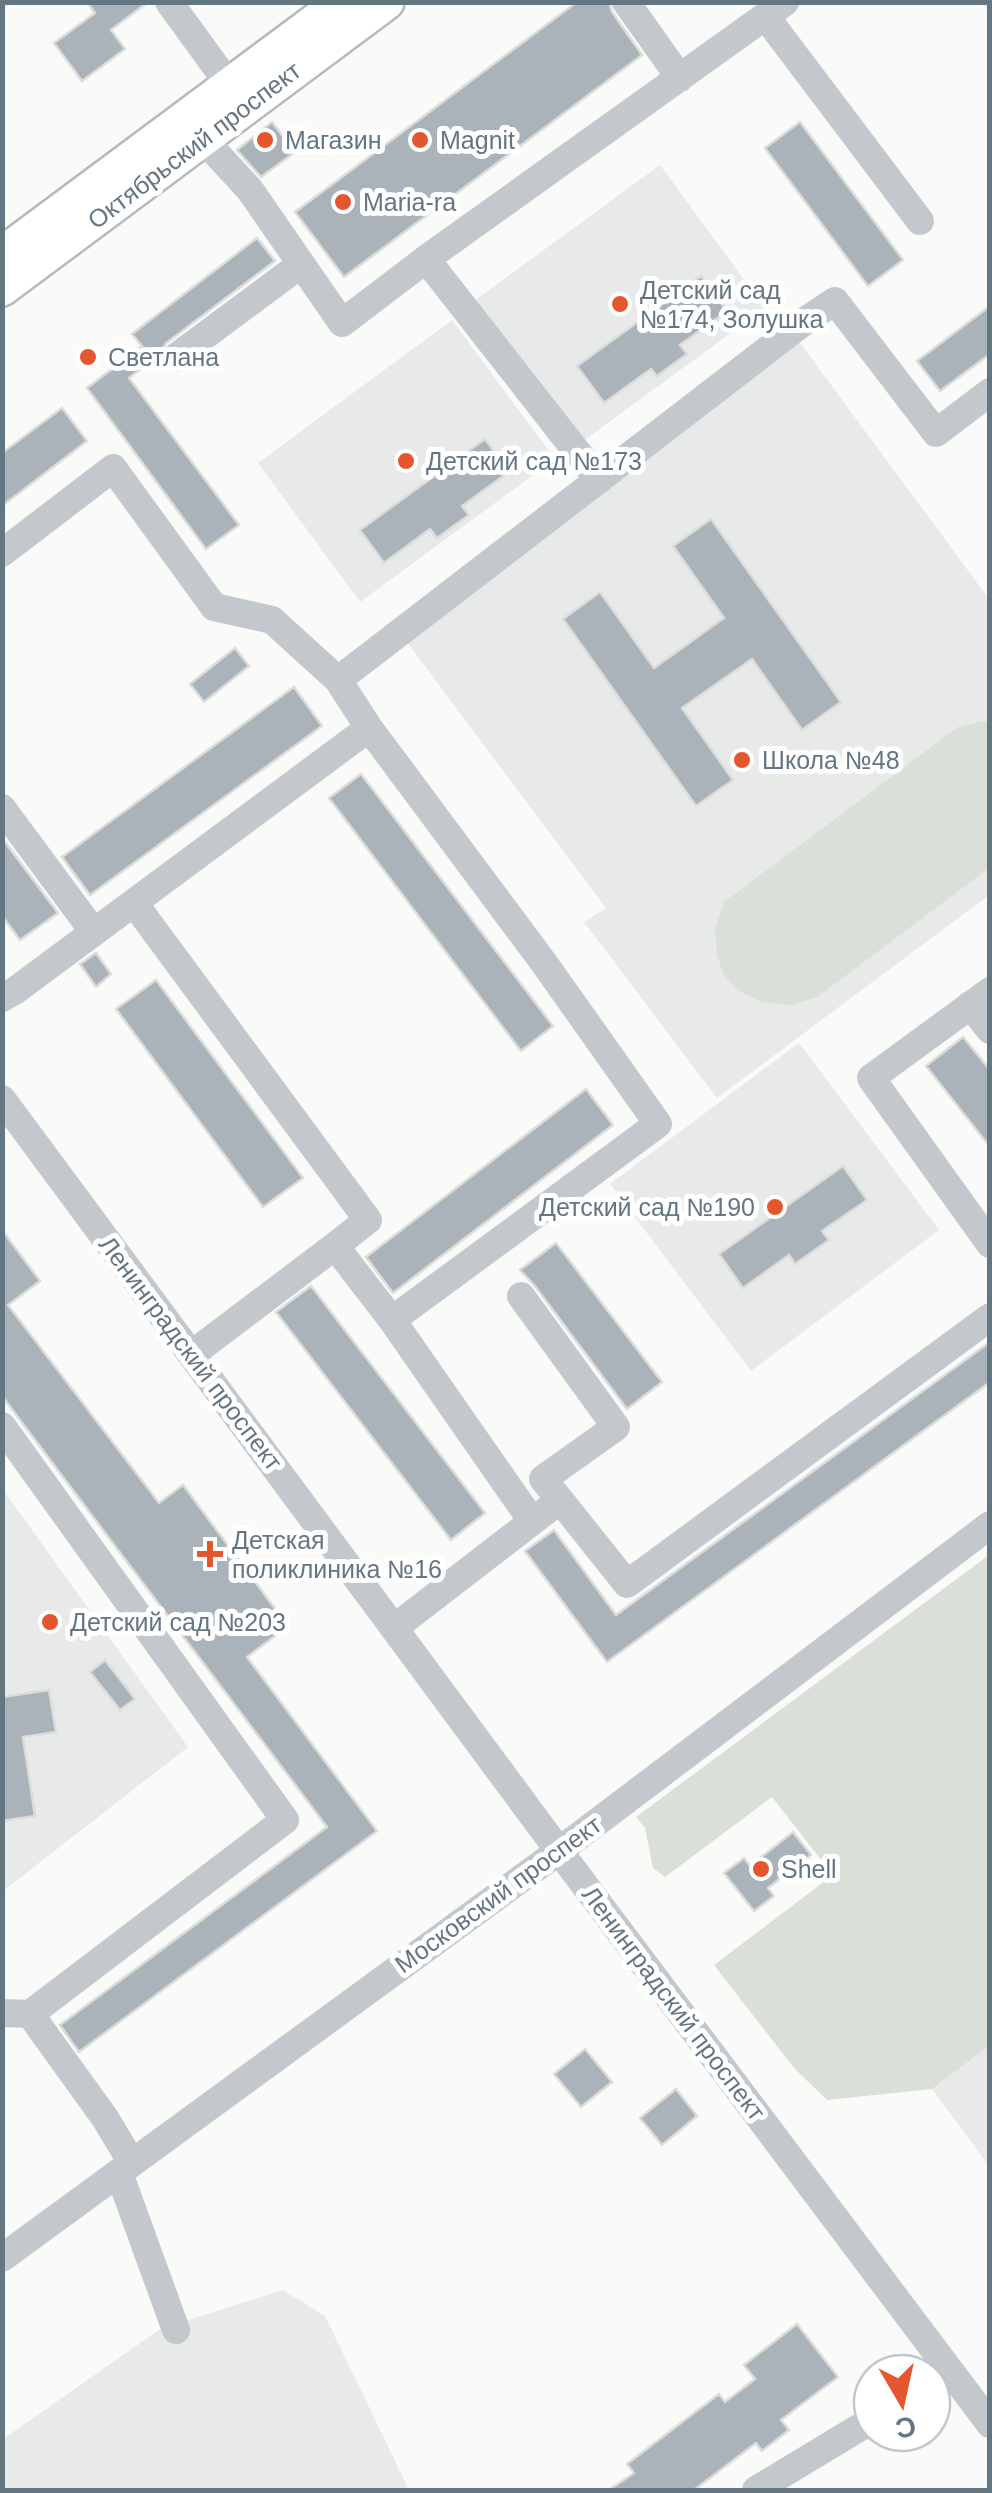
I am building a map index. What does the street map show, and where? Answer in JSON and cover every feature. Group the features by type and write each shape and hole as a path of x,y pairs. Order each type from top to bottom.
{"main road":[{"name":"Октябрьский проспект","path":"2,256 342,2"},
{"name":"Октябрьский проспект","path":"2,288 386,2"}],"street":[{"path":"169,2 230,86"},
{"path":"626,2 680,78"},
{"path":"203,139 250,190 342,323 775,10 920,221"},
{"path":"426,259 598,480"},
{"path":"176,357 300,265"},
{"path":"338,680 804,321 835,302 936,433 990,392"},
{"path":"2,553 113,468 214,607 272,620 338,680 658,1124 392,1320"},
{"path":"2,998 369,728"},
{"path":"2,808 94,932"},
{"path":"134,902 368,1220 192,1354"},
{"path":"990,1030 980,998 871,1078 990,1244"},
{"name":"Ленинградский проспект","path":"2,1099 559,1850 924,2353"},
{"path":"335,1246 392,1320 532,1522"},
{"path":"521,1296 616,1427 543,1479 627,1584 990,1316"},
{"path":"2,1426 285,1820 16,2014 104,2118 125,2168 176,2330"},
{"path":"394,1628 560,1500"},
{"name":"Московский проспект","path":"2,2258 559,1850 990,1525"},
{"name":"Ленинградский проспект","path":"952,2388 990,2424"},
{"path":"756,2490 852,2432"}],"shaded area":[{"name":"Детский сад №174, Золушка","path":"660,165 765,308 579,444 474,301"},
{"name":"Детский сад №173","path":"452,320 555,459 360,602 258,463"},
{"name":"Школа №48","path":"795,336 989,599 989,895 717,1098 584,922 606,908 395,626"},
{"path":"990,723 989,868 817,997 791,1005 762,1002 740,991 724,976 715,930 724,902 958,727"},
{"name":"Детский сад №190","path":"799,1043 939,1230 751,1371 610,1184"},
{"name":"Детский сад №203","path":"6,1494 188,1747 3,1891 2,1497"},
{"path":"989,1555 989,2046 932,2089 827,2100 794,2068 714,1965 833,1875 772,1797 665,1877 653,1868 645,1828 636,1817"},
{"path":"989,2046 989,2166 932,2089"},
{"path":"283,2290 325,2316 409,2490 3,2490 2,2440 160,2329"}],"building":[{"path":"87,2 148,2 111,30 125,49 82,81 54,43 95,13"},
{"path":"577,2 609,2 642,55 344,277 295,212"},
{"path":"272,122 295,152 261,177 237,150"},
{"path":"800,122 903,260 868,286 765,148"},
{"path":"257,238 275,261 166,343 159,355 129,378 239,525 206,549 87,388 142,346 132,334"},
{"path":"701,276 727,311 680,345 687,354 657,376 651,369 604,403 577,366"},
{"path":"990,306 990,354 940,391 917,361"},
{"path":"62,408 87,441 2,506 2,453"},
{"path":"485,439 509,472 462,506 469,515 437,538 430,529 384,563 360,530"},
{"path":"711,519 841,702 802,730 752,659 682,708 733,780 696,806 563,619 600,592 654,668 724,618 673,546"},
{"path":"235,648 249,666 204,702 190,684"},
{"path":"294,687 322,726 90,895 62,857"},
{"path":"361,774 553,1026 521,1051 329,798"},
{"path":"2,838 58,913 20,940 2,916"},
{"path":"96,953 111,974 96,987 80,964"},
{"path":"156,980 303,1178 263,1207 116,1009"},
{"path":"963,1037 990,1070 990,1147 926,1066"},
{"path":"586,1089 613,1125 393,1293 366,1257"},
{"path":"843,1166 867,1200 822,1231 829,1240 795,1264 789,1255 743,1288 719,1254"},
{"path":"2,1230 40,1281 8,1305 159,1503 183,1485 288,1626 247,1657 377,1831 79,2052 60,2025 327,1827 2,1396"},
{"path":"556,1243 662,1382 627,1409 520,1270"},
{"path":"311,1286 485,1513 451,1540 276,1312"},
{"path":"990,1342 990,1382 607,1662 525,1551 554,1530 616,1615"},
{"path":"105,1660 135,1699 120,1710 90,1672"},
{"path":"49,1690 56,1732 23,1737 35,1816 2,1821 2,1697"},
{"name":"Shell","path":"793,1832 811,1855 768,1888 774,1896 754,1911 724,1873 744,1858 750,1866"},
{"path":"585,2049 612,2082 581,2107 554,2074"},
{"path":"676,2089 697,2116 662,2145 640,2118"},
{"path":"797,2324 838,2377 781,2420 789,2430 762,2451 756,2443 694,2490 609,2490 634,2473 627,2464 719,2394 725,2402 755,2379 744,2365"}],"place":[{"name":"Магазин","path":"265,140"},
{"name":"Magnit","path":"420,140"},
{"name":"Maria-ra","path":"343,202"},
{"name":"Детский сад №174, Золушка","path":"620,304"},
{"name":"Светлана","path":"88,357"},
{"name":"Детский сад №173","path":"406,461"},
{"name":"Школа №48","path":"742,760"},
{"name":"Детский сад №190","path":"775,1207"},
{"name":"Детская поликлиника №16","path":"210,1554"},
{"name":"Детский сад №203","path":"50,1622"},
{"name":"Shell","path":"761,1869"}]}
